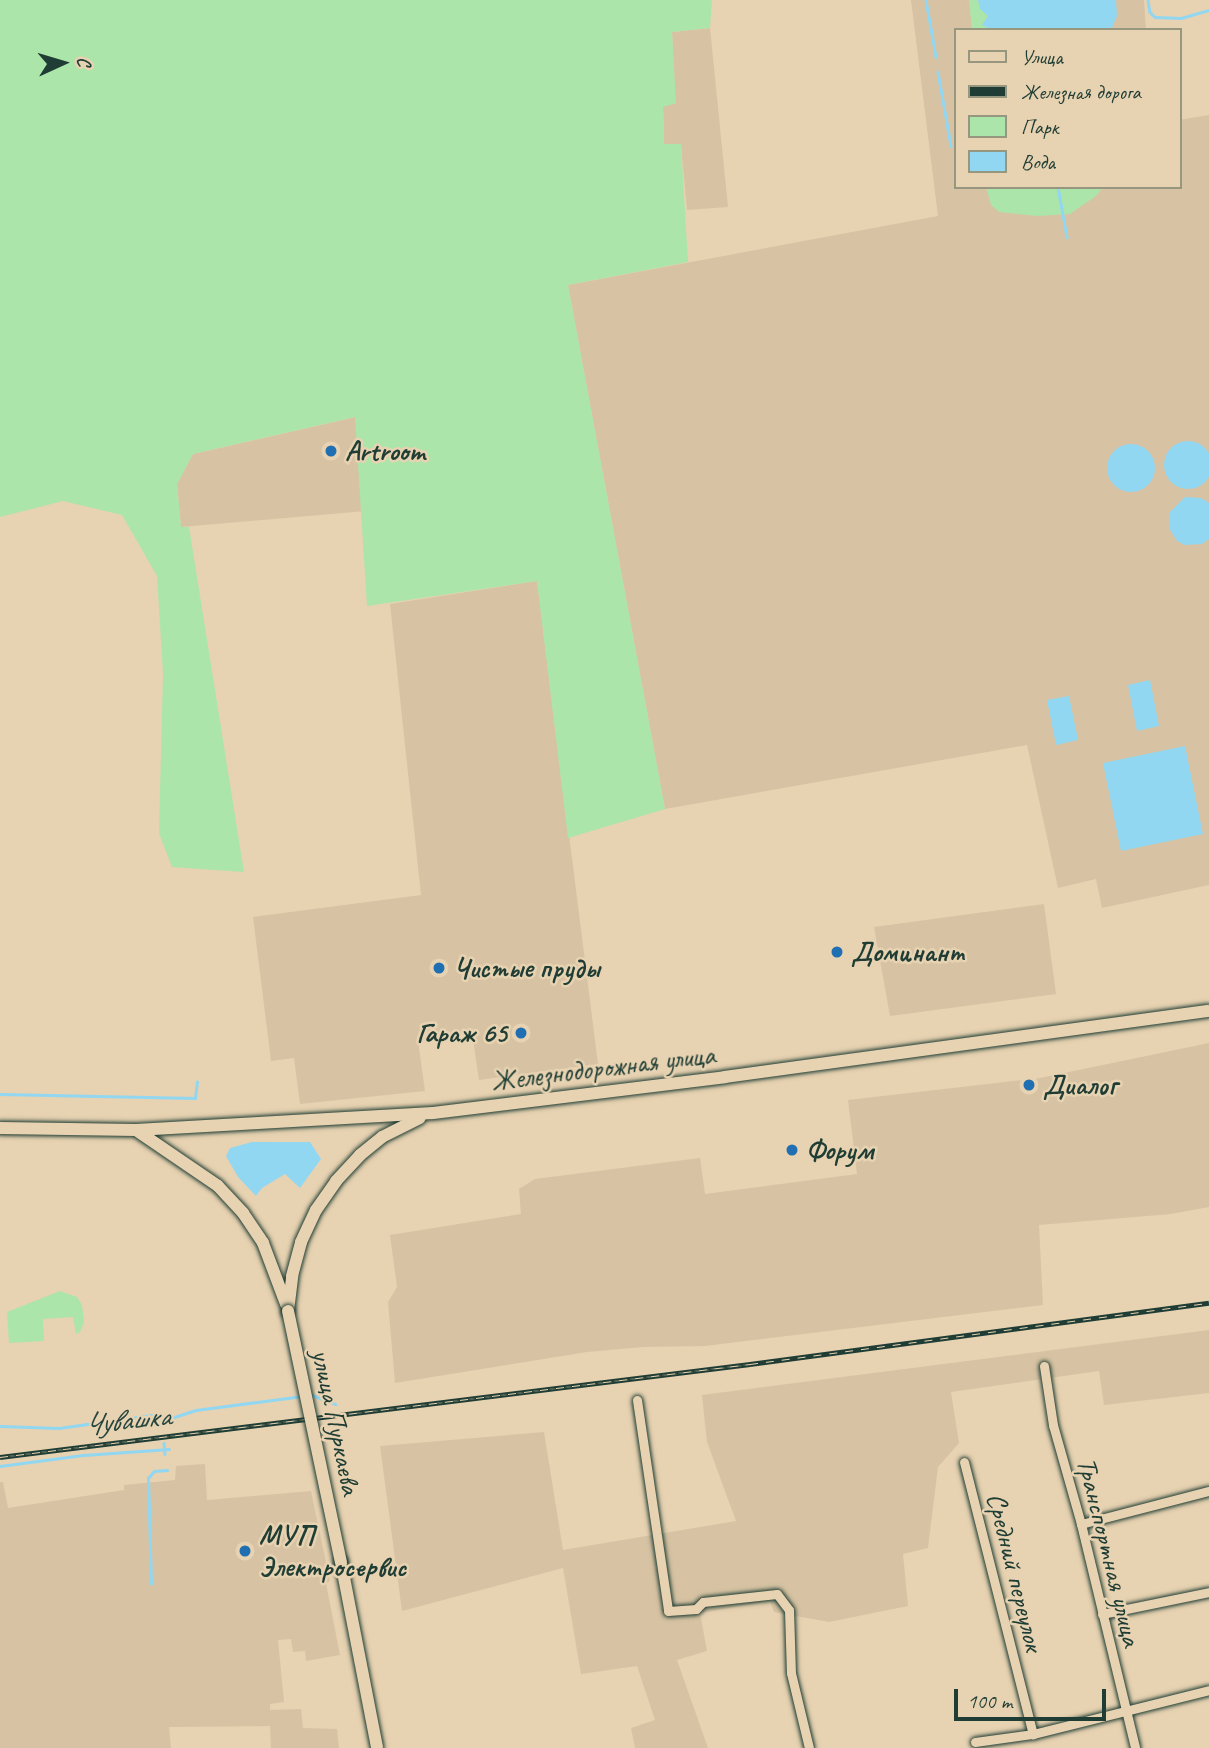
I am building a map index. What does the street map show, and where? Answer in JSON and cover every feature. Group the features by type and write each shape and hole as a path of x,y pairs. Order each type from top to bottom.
{"main road":[{"name":"Железнодорожная улица","path":"0,1128 136,1130 433,1113 724,1077 1209,1011"},
{"path":"288,1311 292,1276 301,1242 323,1200 360,1155 407,1123 433,1113"},
{"path":"136,1130 189,1163 218,1186 243,1213 263,1243 278,1276 288,1311"},
{"name":"улица Пуркаева","path":"288,1311 377,1748"}],"street":[{"name":"Транспортная улица","path":"1044,1366 1053,1425 1081,1524 1135,1748"},
{"path":"637,1400 668,1611 696,1609 703,1602 761,1593 777,1594 789,1610 791,1673 809,1748"},
{"name":"Средний переулок","path":"964,1462 1033,1734"},
{"path":"1081,1524 1209,1491"},
{"path":"1102,1614 1209,1592"},
{"path":"975,1742 1033,1734 1209,1690"}],"shaded area":[{"path":"911,0 1144,0 1146,28 954,28 954,189 1181,189 1181,120 1209,115 1209,885 1102,908 1096,879 1058,888 1027,745 665,809 568,285 938,216"},
{"path":"710,28 728,207 687,210 681,145 664,145 663,106 675,103 672,32"},
{"path":"356,417 366,511 181,527 177,484 193,454"},
{"path":"537,581 598,1064 479,1080 472,1033 418,1041 425,1091 300,1104 294,1058 271,1061 253,917 421,895 390,604"},
{"path":"1044,904 1056,994 890,1016 874,927"},
{"path":"1209,1043 1209,1207 1171,1214 1039,1225 1043,1305 705,1346 643,1347 587,1352 395,1383 388,1302 397,1287 390,1235 521,1214 519,1189 535,1179 700,1158 705,1194 857,1174 848,1100 1040,1078"},
{"path":"1209,1330 1209,1393 1104,1405 1099,1371 951,1392 959,1443 938,1467 928,1548 903,1554 908,1606 829,1622 774,1612 770,1601 700,1613 707,1651 677,1660 708,1748 635,1748 631,1728 655,1720 637,1666 581,1674 563,1568 402,1611 380,1446 544,1432 563,1550 736,1521 707,1442 702,1395"},
{"path":"205,1464 207,1500 311,1491 330,1581 326,1583 340,1655 306,1661 305,1651 293,1652 291,1639 278,1640 284,1702 270,1704 270,1710 301,1709 303,1728 337,1729 339,1748 271,1748 270,1726 169,1727 171,1748 0,1748 0,1482 3,1482 8,1508 124,1490 124,1485 175,1480 176,1466"}],"green space":[{"path":"0,0 712,0 710,28 672,32 676,103 663,107 664,144 681,144 688,262 568,285 665,809 568,838 537,581 367,606 355,417 193,454 177,484 181,527 189,527 244,872 172,867 159,833 163,673 157,576 122,515 63,501 0,517"},
{"path":"969,0 978,0 981,9 988,16 983,25 989,28 972,28"},
{"path":"987,189 1101,189 1070,214 1037,216 999,212 991,205"},
{"path":"60,1291 77,1297 82,1305 84,1322 80,1332 76,1334 73,1317 43,1319 44,1341 9,1343 7,1312"}],"water":[{"path":"978,0 1116,0 1117,16 1112,28 989,28 982,25 988,16 980,9"},
{"path":"1188,441 1205,448 1210,456 1210,474 1205,482 1188,489 1171,482 1164,465 1171,448"},
{"path":"1131,444 1140,445 1148,451 1154,459 1154,477 1148,485 1140,491 1131,492 1122,491 1114,485 1108,477 1107,468 1108,459 1114,451 1122,445"},
{"path":"1185,497 1201,498 1209,503 1209,539 1202,544 1185,545 1177,541 1169,528 1169,513"},
{"path":"1150,680 1159,726 1137,731 1128,685"},
{"path":"1069,696 1078,740 1056,745 1047,700"},
{"path":"1185,746 1203,834 1121,851 1103,763"},
{"path":"252,1142 310,1142 321,1159 300,1188 285,1174 262,1188 256,1196 238,1177 226,1156 230,1148"}],"waterway":[{"path":"926,0 936,57"},
{"path":"1148,0 1150,12 1155,17 1181,18 1209,10"},
{"path":"938,72 951,146"},
{"path":"1058,189 1067,237"},
{"path":"0,1094 195,1098 197,1082"},
{"name":"Чувашка","path":"312,1395 335,1404"},
{"name":"Чувашка","path":"0,1426 59,1428 151,1415 162,1421 196,1410 302,1396"},
{"path":"164,1443 165,1454"},
{"path":"0,1466 84,1455 169,1449"},
{"path":"151,1584 148,1478 154,1471 167,1470"}],"railway":[{"path":"0,1457 750,1364 1209,1303"}],"place":[{"name":"Artroom","path":"331,451"},
{"name":"Доминант","path":"837,952"},
{"name":"Чистые пруды","path":"439,968"},
{"name":"Гараж 65","path":"521,1033"},
{"name":"Диалог","path":"1029,1085"},
{"name":"Форум","path":"792,1150"},
{"name":"МУП Электросервис","path":"245,1551"}]}
